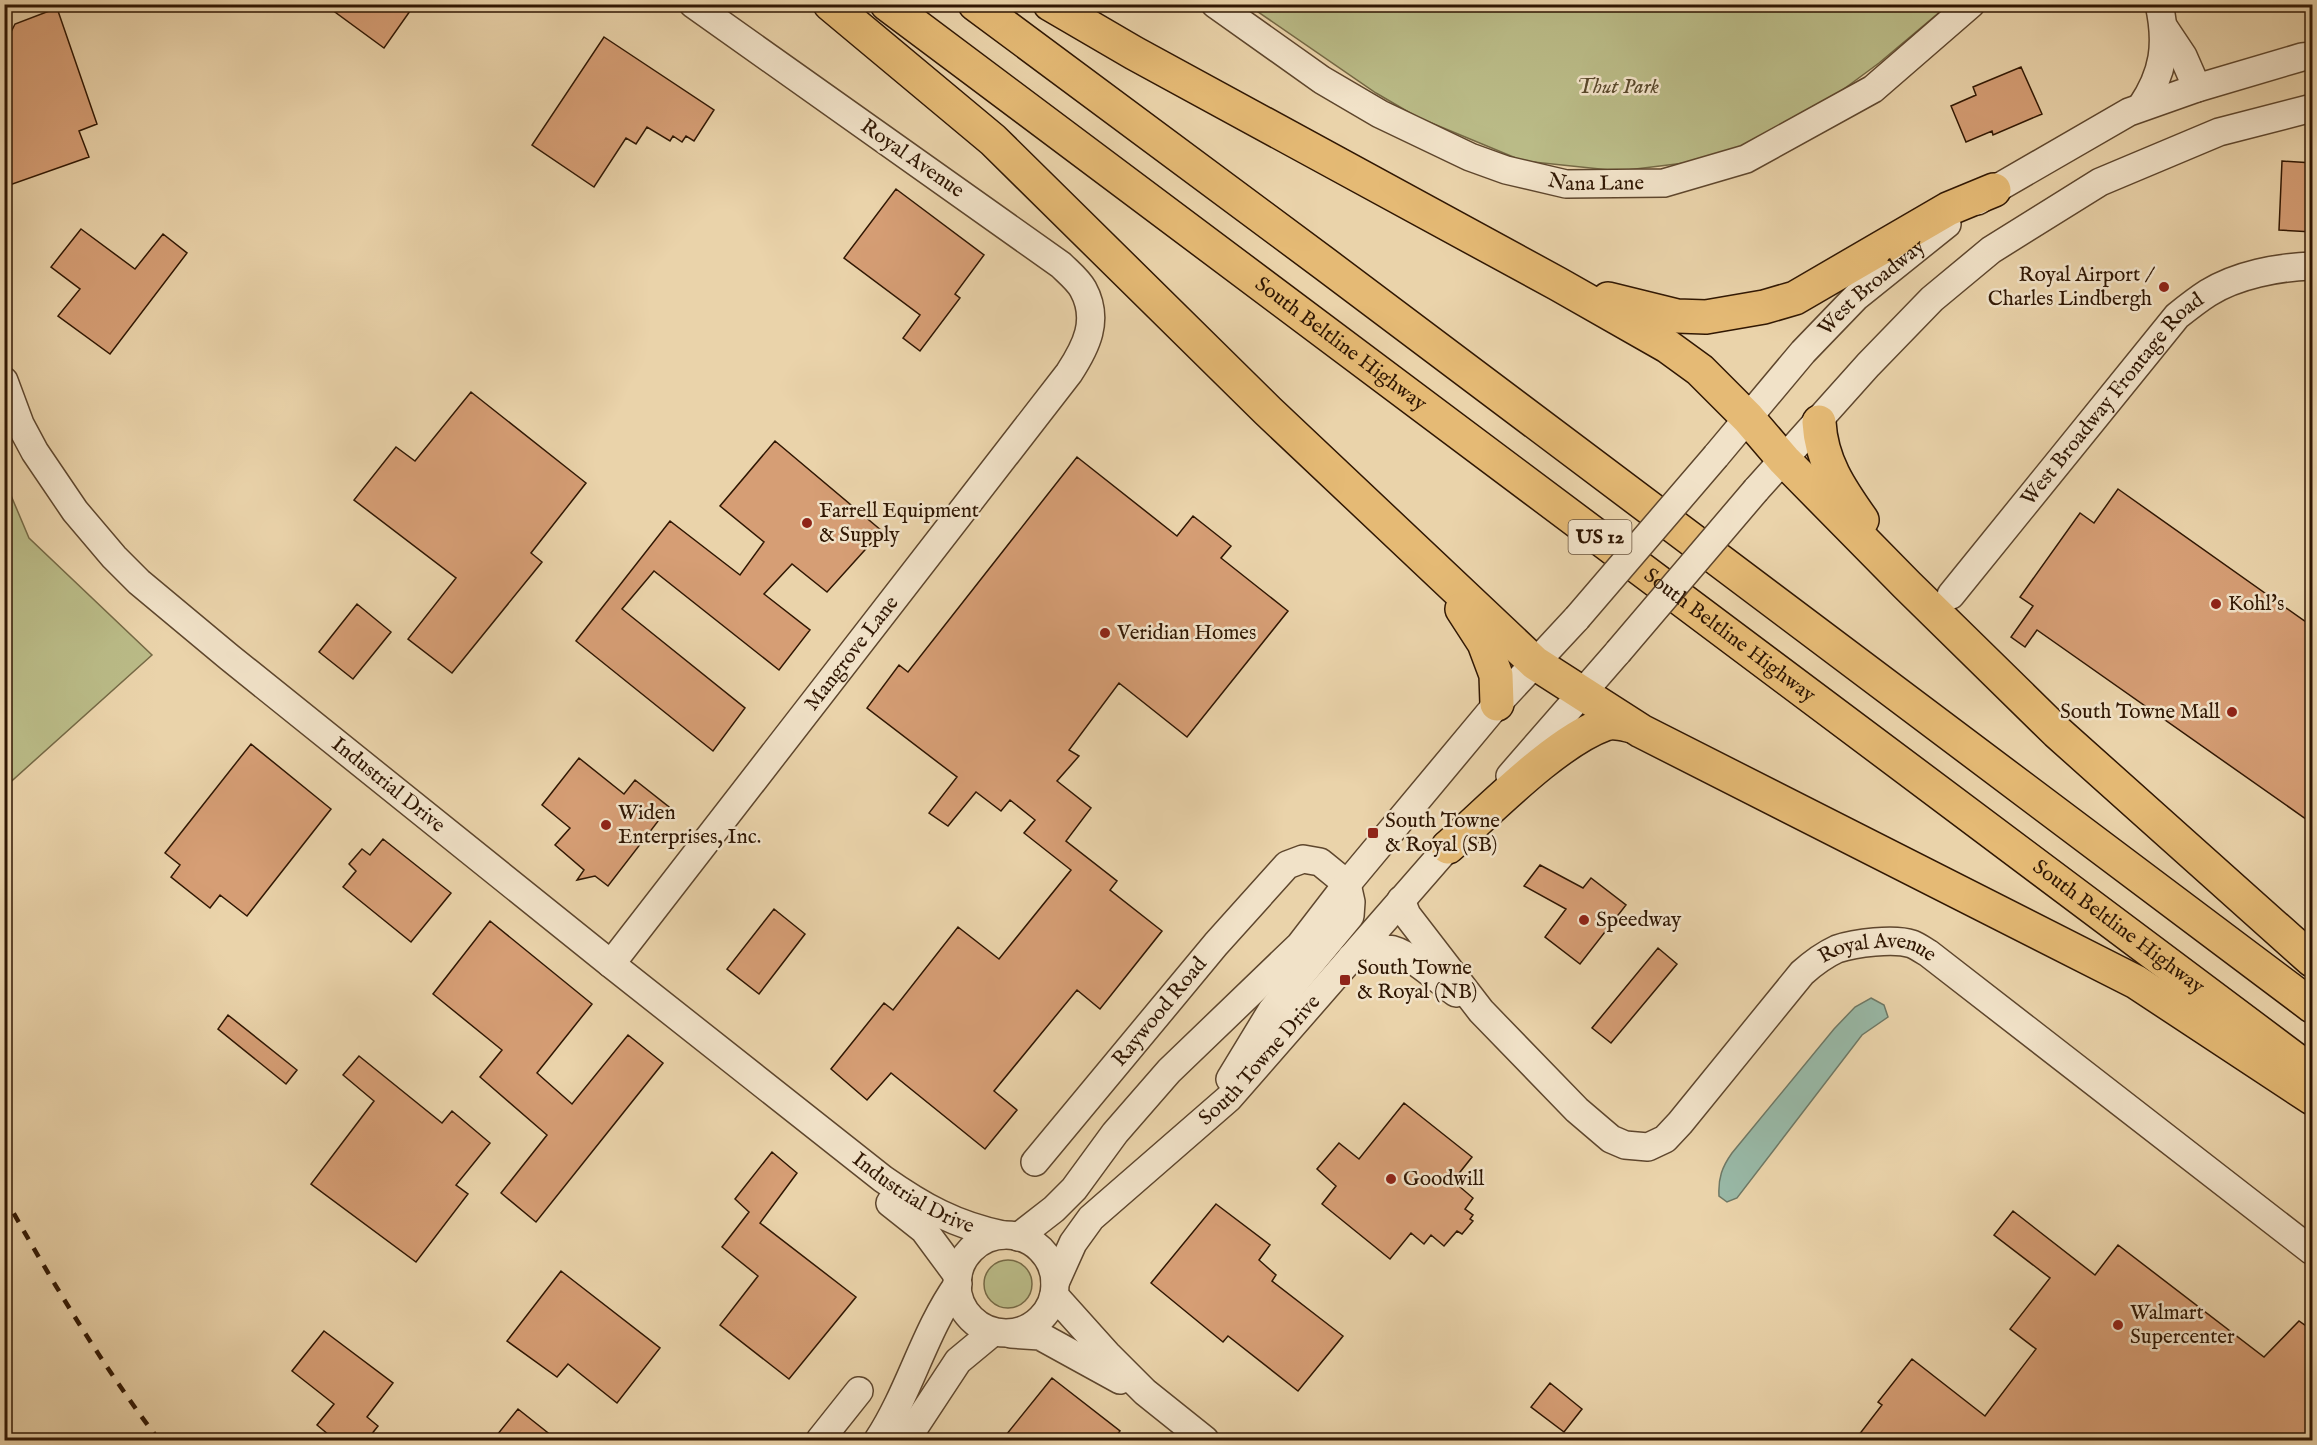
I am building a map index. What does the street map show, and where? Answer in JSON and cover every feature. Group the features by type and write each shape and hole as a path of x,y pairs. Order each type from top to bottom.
{"highway":[{"path":"830,4 993,140 1268,411 1436,567 1535,663 1632,726 2136,982 2313,1098"},
{"name":"South Beltline Highway","path":"887,4 2313,1072"},
{"name":"US 12","path":"975,4 1344,278 2313,1006"},
{"path":"1050,4 1144,58 1558,284 1667,346 1700,370 1748,418 1784,460 2056,732 2313,960"},
{"path":"1558,284 1641,309 1677,316 1706,317 1734,314 1795,297 1948,209 1994,190"},
{"path":"1819,422 1820,442 1825,460 1850,503 1907,585"},
{"path":"1436,567 1484,643 1496,675 1497,704"},
{"path":"1448,847 1529,776 1588,732 1615,722 1632,726"}],"street":[{"name":"Royal Avenue","path":"693,4 1061,264 1082,288 1090,306 1091,326 1088,339"},
{"name":"Nana Lane","path":"1215,4 1322,80 1380,114 1470,157 1506,170 1566,184 1664,183 1746,159 1873,89 1971,4"},
{"path":"2162,17 2197,88"},
{"path":"2141,107 2157,78 2162,58 2162,17"},
{"name":"West Broadway","path":"1535,663 1577,618 1803,352 1856,297 1923,241 1994,190 2129,112 2197,88 2302,57 2313,56"},
{"path":"1581,694 1756,490 1868,365 1932,299 1991,250 2100,182 2219,132 2313,108"},
{"name":"West Broadway Frontage Road","path":"1952,595 2177,315 2209,292 2253,275 2284,267 2313,266"},
{"name":"Mangrove Lane","path":"611,964 1064,380 1086,346 1088,339"},
{"name":"Industrial Drive","path":"4,381 20,424 35,452 75,511 114,558 139,582 220,650 611,964 883,1179 918,1204 953,1221 974,1229 1010,1236"},
{"path":"1010,1236 1054,1209 1074,1189 1114,1133 1169,1071 1300,945 1347,884 1497,704 1535,663"},
{"name":"South Towne Drive","path":"1055,1289 1072,1244 1091,1218 1229,1098 1581,694"},
{"name":"Raywood Road","path":"1035,1161 1216,944 1287,865 1303,859 1320,862 1347,884"},
{"path":"1209,1116 1272,1010 1350,915 1351,902 1347,884"},
{"name":"Royal Avenue","path":"1401,900 1407,915 1481,1011 1577,1110 1611,1139 1625,1145 1648,1147 1665,1139 1802,973 1817,960 1838,949 1862,944 1891,941 1911,944 1928,952 2313,1251"},
{"name":"Royal Avenue","path":"1351,958 1376,950 1394,950 1481,1011"},
{"name":"Industrial Drive","path":"830,1136 852,1172 924,1230 958,1280"},
{"path":"878,1440 917,1367 944,1304 958,1280 965,1258 978,1244 990,1238 1010,1236 1033,1243 1045,1254 1053,1268 1055,1289 1050,1308 1037,1322 1020,1332 1000,1333 958,1362 906,1440"},
{"path":"958,1280 962,1304 969,1316 980,1326 1000,1333 1040,1336 1145,1392"},
{"path":"1055,1289 1087,1333 1145,1392 1205,1440"},
{"path":"820,1440 859,1391"}],"green space":[{"name":"Thut Park","path":"1248,5 1948,5 1879,63 1799,122 1709,160 1619,171 1523,161 1417,117 1376,93"},
{"path":"4,479 29,538 152,655 5,787"},
{"path":"1008,1260 1025,1267 1032,1284 1025,1301 1008,1308 991,1301 984,1284 991,1267"}],"shaded area":[{"path":"1871,998 1884,1005 1888,1017 1862,1035 1737,1198 1727,1202 1719,1196 1719,1184 1723,1168 1732,1153 1834,1029 1855,1007"}],"building":[{"path":"324,4 415,4 384,48"},
{"path":"57,8 97,124 79,131 89,157 4,187 4,46 15,24"},
{"path":"604,37 714,110 694,141 686,136 682,142 673,136 670,141 647,127 636,144 626,138 594,187 532,145"},
{"path":"2021,67 2042,114 1993,135 1992,131 1966,142 1951,106 1976,95 1973,87"},
{"path":"2282,161 2313,163 2313,232 2279,230"},
{"path":"896,189 984,255 955,294 960,298 920,351 903,338 920,315 844,258"},
{"path":"81,229 135,269 163,234 187,253 110,354 58,316 80,289 51,267"},
{"path":"471,392 586,483 531,553 542,562 452,673 408,639 456,578 354,500 396,447 415,461"},
{"path":"775,441 882,531 827,592 792,564 764,594 810,630 779,670 654,571 622,609 745,708 713,751 576,641 670,521 740,575 764,542 720,506"},
{"path":"1077,457 1177,536 1193,516 1231,546 1221,558 1288,611 1187,737 1119,683 1069,750 1079,756 1057,781 1091,808 1066,841 1117,881 1110,890 1162,931 1100,1009 1077,990 994,1091 1017,1110 985,1149 891,1073 867,1100 831,1069 884,1003 893,1010 958,927 999,959 1071,870 1024,833 1035,820 1010,800 1001,811 976,792 948,826 929,813 957,777 867,708 899,665 908,672"},
{"name":"South Towne Mall","path":"2118,489 2313,627 2313,824 2037,630 2025,647 2011,637 2033,606 2020,597 2080,513 2094,523"},
{"path":"357,604 391,632 353,679 319,652"},
{"path":"251,744 331,809 247,916 220,895 210,908 171,877 180,865 165,853"},
{"path":"579,758 624,794 635,780 669,807 608,886 595,876 577,880 584,870 555,845 570,828 542,805"},
{"path":"383,839 451,893 411,942 343,887 356,871 349,864 362,849 370,855"},
{"path":"1540,865 1583,888 1591,878 1626,905 1580,964 1545,937 1566,909 1524,886"},
{"path":"774,909 805,934 759,994 727,969"},
{"path":"490,921 592,1004 537,1073 572,1104 628,1035 663,1063 536,1222 501,1193 547,1135 480,1077 502,1050 433,994"},
{"path":"1658,948 1677,964 1611,1043 1592,1028"},
{"path":"228,1015 297,1070 286,1084 218,1029"},
{"path":"359,1056 442,1123 452,1111 490,1143 456,1185 468,1194 416,1262 311,1184 374,1101 343,1075"},
{"name":"Goodwill","path":"1404,1103 1472,1157 1453,1181 1473,1198 1465,1209 1473,1215 1470,1219 1473,1221 1462,1234 1457,1231 1444,1246 1431,1235 1424,1244 1411,1233 1390,1259 1322,1204 1336,1186 1317,1169 1339,1143 1359,1159"},
{"path":"772,1152 797,1173 760,1223 856,1297 789,1379 720,1325 758,1276 722,1247 749,1212 735,1199"},
{"path":"1216,1204 1270,1245 1259,1260 1276,1275 1272,1281 1343,1336 1298,1391 1228,1336 1223,1342 1151,1283"},
{"name":"Walmart Supercenter","path":"2013,1211 2095,1275 2118,1245 2264,1357 2299,1321 2313,1331 2313,1440 1855,1440 1882,1405 1878,1402 1912,1359 1985,1416 2036,1349 2010,1329 2050,1278 1994,1235"},
{"path":"561,1271 660,1348 617,1403 568,1364 557,1377 507,1341"},
{"path":"324,1331 393,1383 367,1417 378,1426 367,1440 335,1440 317,1425 334,1404 292,1371"},
{"path":"1052,1378 1120,1431 1113,1440 1002,1440"},
{"path":"1550,1383 1582,1409 1564,1432 1531,1407"},
{"path":"518,1409 557,1440 493,1440"}],"railway":[{"path":"4,1196 77,1321 159,1440"}],"place":[{"name":"Royal Airport / Charles Lindbergh","path":"2164,287"},
{"name":"Farrell Equipment & Supply","path":"807,523"},
{"name":"Kohl's","path":"2216,604"},
{"name":"Veridian Homes","path":"1105,633"},
{"name":"South Towne Mall","path":"2232,712"},
{"name":"Widen Enterprises, Inc.","path":"606,825"},
{"name":"South Towne & Royal (SB)","path":"1373,833"},
{"name":"Speedway","path":"1584,920"},
{"name":"South Towne & Royal (NB)","path":"1345,980"},
{"name":"Goodwill","path":"1391,1179"},
{"name":"Walmart Supercenter","path":"2118,1325"}]}
